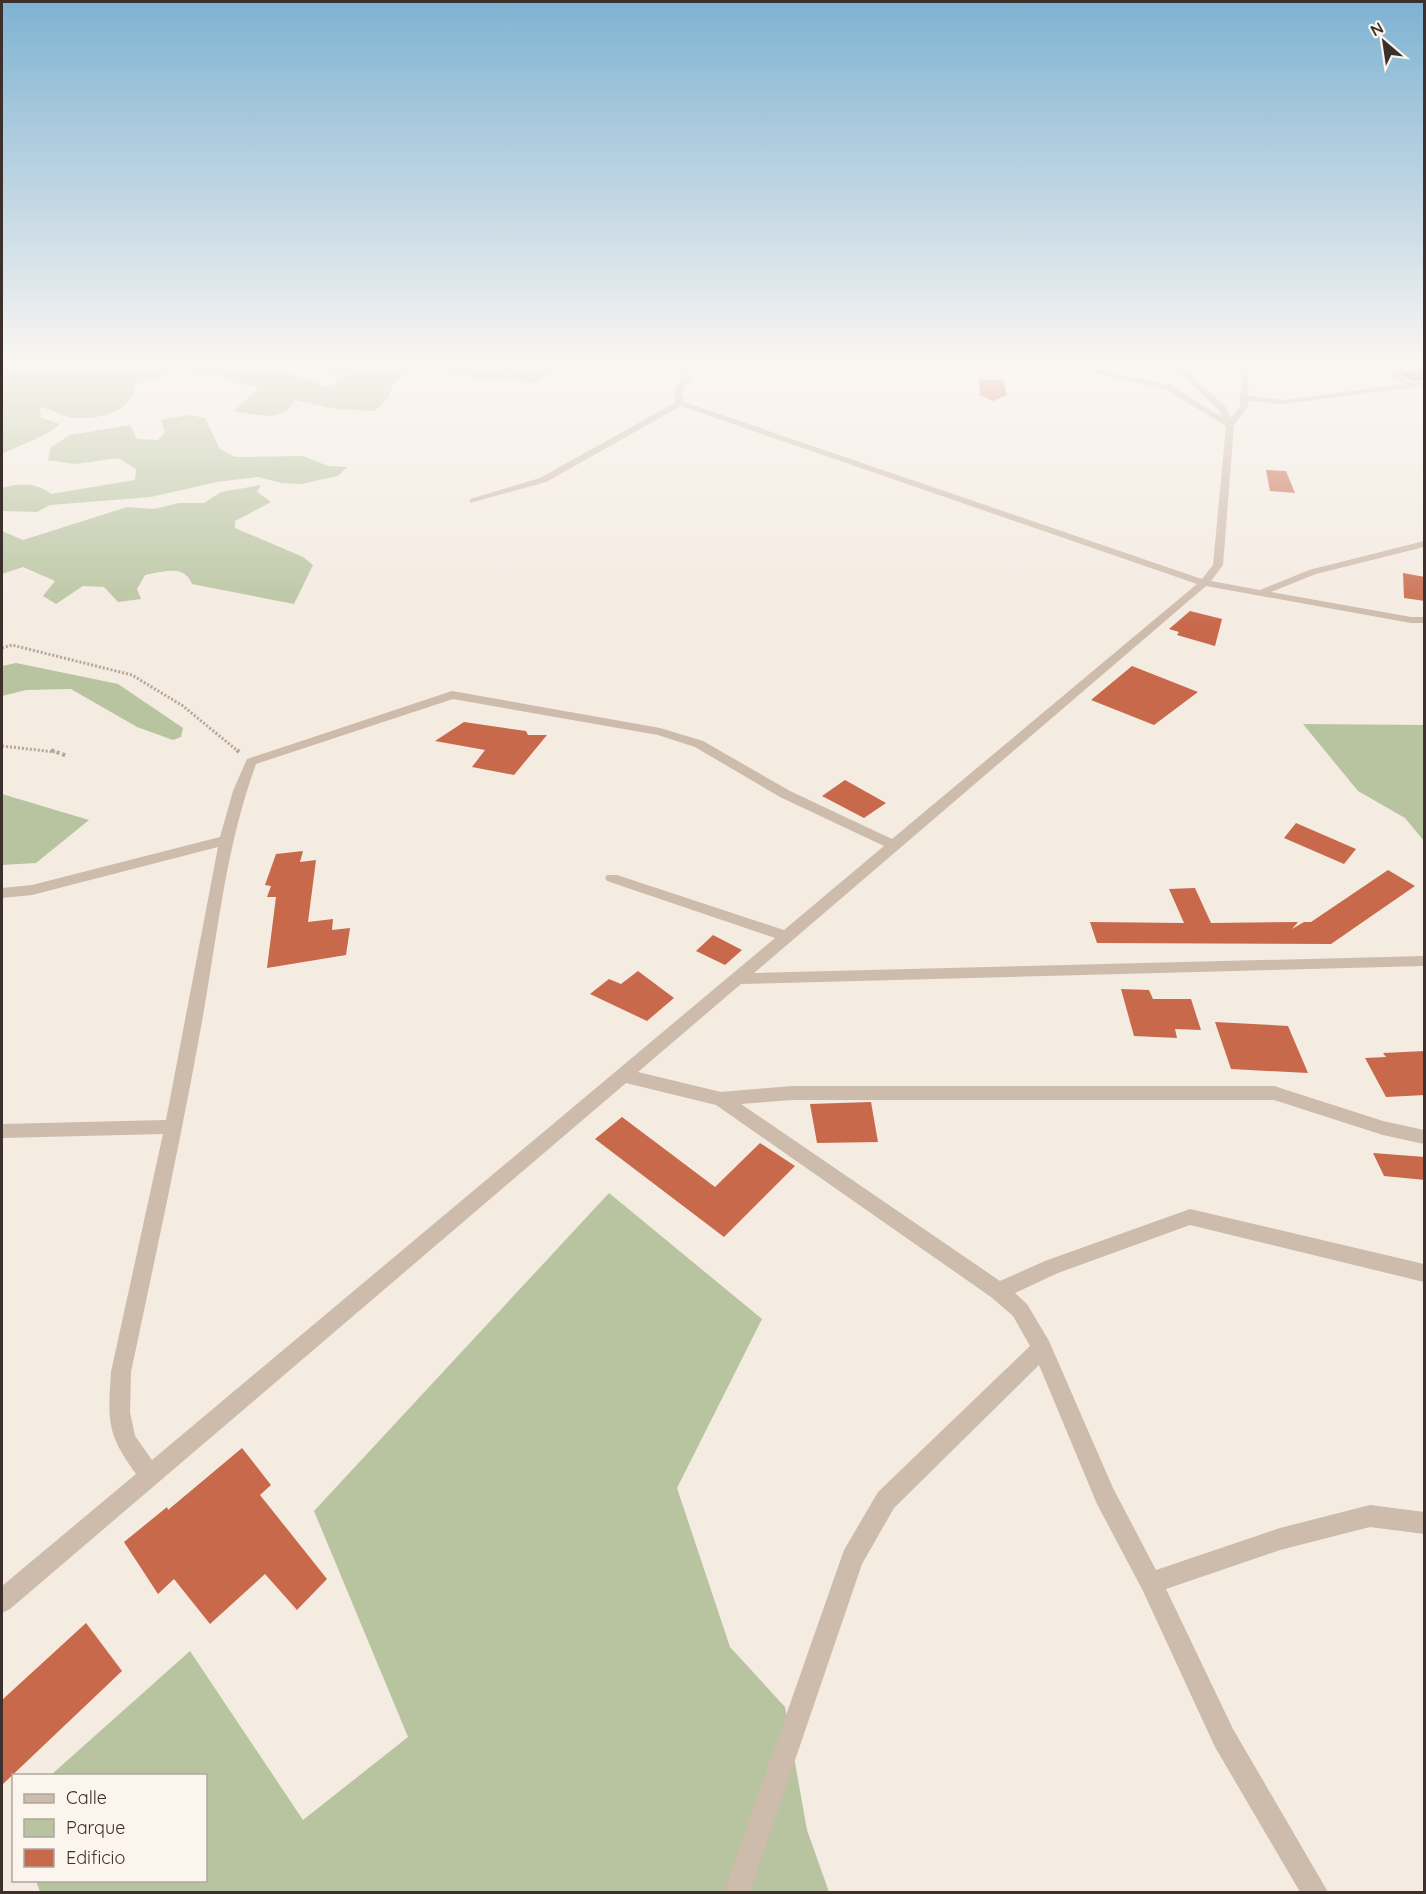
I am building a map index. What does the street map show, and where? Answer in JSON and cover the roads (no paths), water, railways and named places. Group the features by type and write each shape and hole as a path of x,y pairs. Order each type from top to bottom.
{"street":[{"path":"474,501 543,480 599,448"},
{"path":"812,448 1204,583 1411,620 1425,620"},
{"path":"2,1601 1204,583 1218,565 1228,448"},
{"path":"1261,594 1267,588 1293,579 1425,544"},
{"path":"150,1475 125,1441 119,1412 121,1372 174,1127 226,840 240,787 251,762 452,695 660,732 699,744 785,794 893,845"},
{"path":"2,893 32,890 226,840"},
{"path":"612,878 786,936"},
{"path":"735,979 1425,961"},
{"path":"621,1075 721,1099 792,1093 1274,1093 1383,1128 1425,1137"},
{"path":"721,1099 998,1291 1020,1310 1042,1348 1105,1496 1151,1583 1224,1738 1315,1893"},
{"path":"2,1131 174,1127"},
{"path":"998,1291 1062,1264 1190,1217 1425,1273"},
{"path":"737,1893 852,1558 886,1500 1042,1348"},
{"path":"1151,1583 1280,1539 1370,1516 1425,1523"}]}
